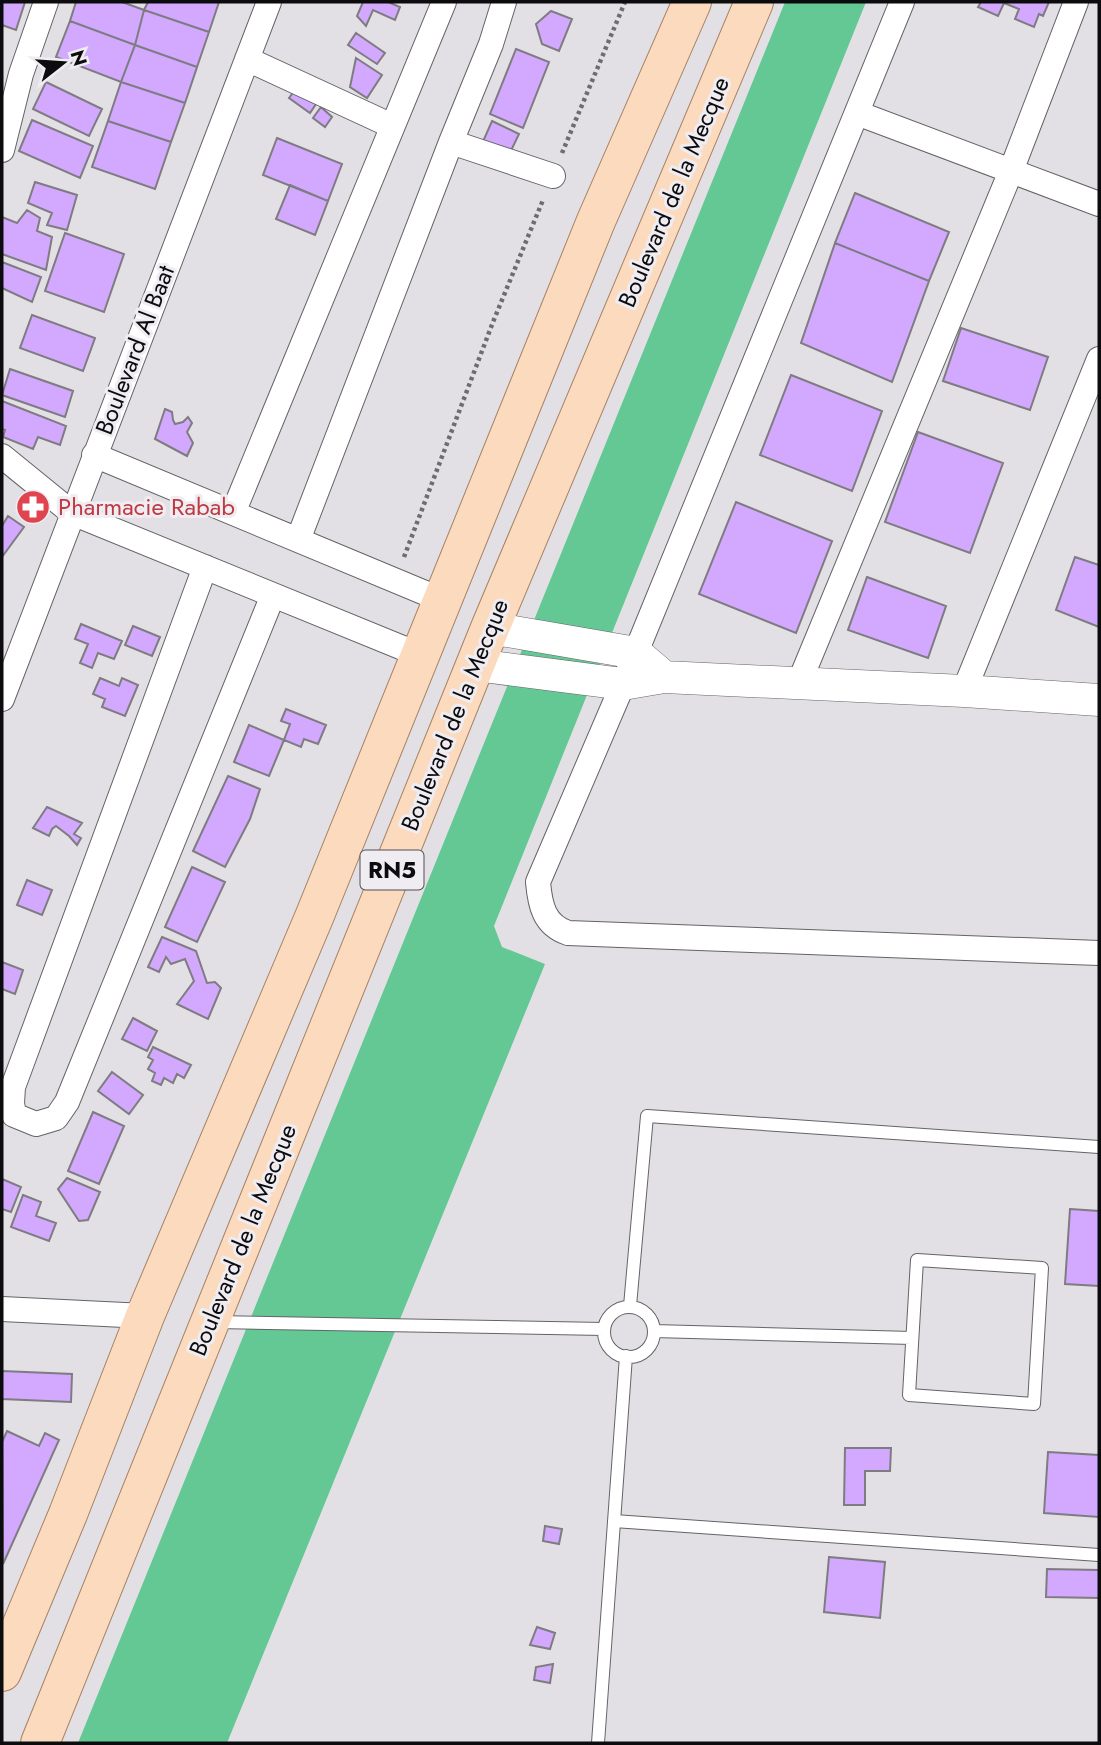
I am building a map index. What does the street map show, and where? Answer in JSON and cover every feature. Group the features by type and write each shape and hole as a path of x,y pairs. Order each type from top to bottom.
{"main road":[{"name":"RN5","path":"2,1672 68,1514 145,1316 315,915 596,221 692,2"},
{"name":"Boulevard de la Mecque","path":"40,1743 490,628 754,2"}],"street":[{"path":"2,150 12,71 46,2"},
{"name":"Boulevard Al Baat","path":"2,699 268,2"},
{"path":"233,513 444,2"},
{"path":"298,540 491,44 504,2"},
{"path":"902,2 636,653 538,882 540,903 549,921 568,933 1099,953"},
{"path":"799,683 1011,171 1076,2"},
{"path":"247,59 392,126"},
{"path":"857,113 1099,204"},
{"path":"451,142 553,176"},
{"path":"964,691 1099,359"},
{"path":"94,455 442,600"},
{"path":"2,456 72,513 420,655"},
{"path":"205,567 13,1087 14,1115 36,1124 56,1118 67,1102 273,595"},
{"path":"490,628 636,653 664,677"},
{"path":"475,666 623,684 664,677 1099,700"},
{"path":"2,1309 145,1316"}],"lane":[{"path":"630,1306 647,1116 1099,1147"},
{"path":"917,1260 1042,1268 1034,1404 909,1395 912,1338 917,1260"},
{"path":"630,1306 648,1315 654,1331 649,1346 643,1352 636,1356 620,1356 608,1345 604,1338 604,1329 611,1314 617,1309 630,1306"},
{"path":"210,1322 604,1329"},
{"path":"654,1331 912,1338"},
{"path":"598,1743 626,1356"},
{"path":"614,1521 1099,1555"}],"path":[{"path":"395,580 493,323 625,2"}],"green space":[{"path":"785,2 866,2 494,926 502,947 545,964 227,1743 78,1743"}],"building":[{"path":"2,2 25,2 16,30 2,25"},
{"path":"76,2 122,2 144,10 135,45 70,21"},
{"path":"148,2 219,2 209,32 144,10"},
{"path":"363,2 388,2 400,7 395,20 373,10 366,26 357,16"},
{"path":"981,2 1049,2 1043,16 1039,14 1034,27 1015,19 1019,9 1004,3 998,16 978,7"},
{"path":"144,10 209,32 197,67 135,45"},
{"path":"551,11 572,19 559,51 542,44 536,24"},
{"path":"70,21 135,45 121,82 56,57"},
{"path":"356,33 385,53 377,64 348,45"},
{"path":"135,45 197,67 185,103 121,82"},
{"path":"516,49 549,62 523,128 490,114"},
{"path":"356,58 382,75 367,98 350,87"},
{"path":"46,82 102,109 89,136 33,109"},
{"path":"121,82 185,103 171,142 108,121"},
{"path":"297,87 318,101 310,113 289,98"},
{"path":"321,107 332,117 325,127 313,118"},
{"path":"32,120 93,146 80,178 19,151"},
{"path":"108,121 171,142 155,189 92,167"},
{"path":"492,121 519,134 507,159 481,146"},
{"path":"277,138 342,164 328,201 263,175"},
{"path":"35,182 77,195 67,230 47,225 52,213 28,203"},
{"path":"290,185 328,201 315,235 276,219"},
{"path":"855,193 949,232 929,281 835,243"},
{"path":"27,210 40,218 37,231 52,237 46,270 2,254 2,217 17,223"},
{"path":"65,233 124,254 104,312 45,291"},
{"path":"835,243 929,281 892,382 801,343"},
{"path":"2,262 41,277 32,302 2,288"},
{"path":"32,315 95,338 83,371 20,348"},
{"path":"961,328 1048,357 1030,410 943,381"},
{"path":"10,369 73,391 65,417 2,395"},
{"path":"791,375 882,411 852,491 760,455"},
{"path":"2,401 66,426 60,445 38,437 33,449 3,437 5,430 2,429"},
{"path":"165,409 172,412 175,424 188,417 192,423 187,432 193,443 187,456 155,439"},
{"path":"918,432 1003,463 970,553 885,522"},
{"path":"736,502 832,541 796,633 699,594"},
{"path":"8,516 24,527 2,557 2,526"},
{"path":"1075,557 1099,565 1099,627 1056,610"},
{"path":"867,577 946,606 928,658 848,630"},
{"path":"81,624 122,641 114,659 98,653 92,668 80,663 88,644 75,639"},
{"path":"133,626 160,637 152,656 125,645"},
{"path":"100,678 119,686 122,678 138,685 125,716 102,707 105,699 93,694"},
{"path":"286,709 326,725 318,744 304,739 301,747 284,740 290,724 281,721"},
{"path":"249,725 284,740 269,776 234,762"},
{"path":"228,776 260,789 250,819 225,867 193,851"},
{"path":"47,807 82,823 74,834 81,838 77,845 56,826 49,836 33,828"},
{"path":"192,867 225,882 197,942 165,927"},
{"path":"27,880 52,890 42,915 17,905"},
{"path":"162,937 196,951 207,983 215,982 221,988 208,1019 177,1004 194,981 185,959 171,964 166,957 159,972 148,967"},
{"path":"2,962 23,970 15,994 2,989"},
{"path":"133,1018 157,1031 147,1051 122,1039"},
{"path":"153,1047 191,1065 184,1078 177,1074 173,1083 164,1078 161,1085 152,1081 155,1073 148,1069 153,1060 148,1057"},
{"path":"112,1072 143,1095 129,1114 98,1091"},
{"path":"93,1112 124,1126 99,1184 68,1171"},
{"path":"67,1178 100,1192 88,1220 79,1221 58,1189"},
{"path":"2,1179 21,1187 11,1212 2,1209"},
{"path":"23,1195 41,1202 36,1216 56,1223 49,1241 11,1227"},
{"path":"1070,1209 1099,1211 1099,1286 1065,1284"},
{"path":"2,1371 72,1374 71,1402 2,1399"},
{"path":"7,1431 39,1446 45,1433 59,1440 3,1564 2,1442"},
{"path":"845,1448 891,1448 890,1471 865,1471 865,1505 844,1505"},
{"path":"1048,1452 1099,1455 1099,1517 1044,1513"},
{"path":"545,1526 562,1529 559,1544 543,1541"},
{"path":"829,1557 885,1562 880,1618 824,1612"},
{"path":"1047,1569 1099,1570 1099,1598 1046,1597"},
{"path":"537,1627 555,1633 550,1649 530,1645"},
{"path":"553,1664 550,1683 534,1680 536,1667"}],"place":[{"name":"Pharmacie Rabab","path":"33,507"}]}
